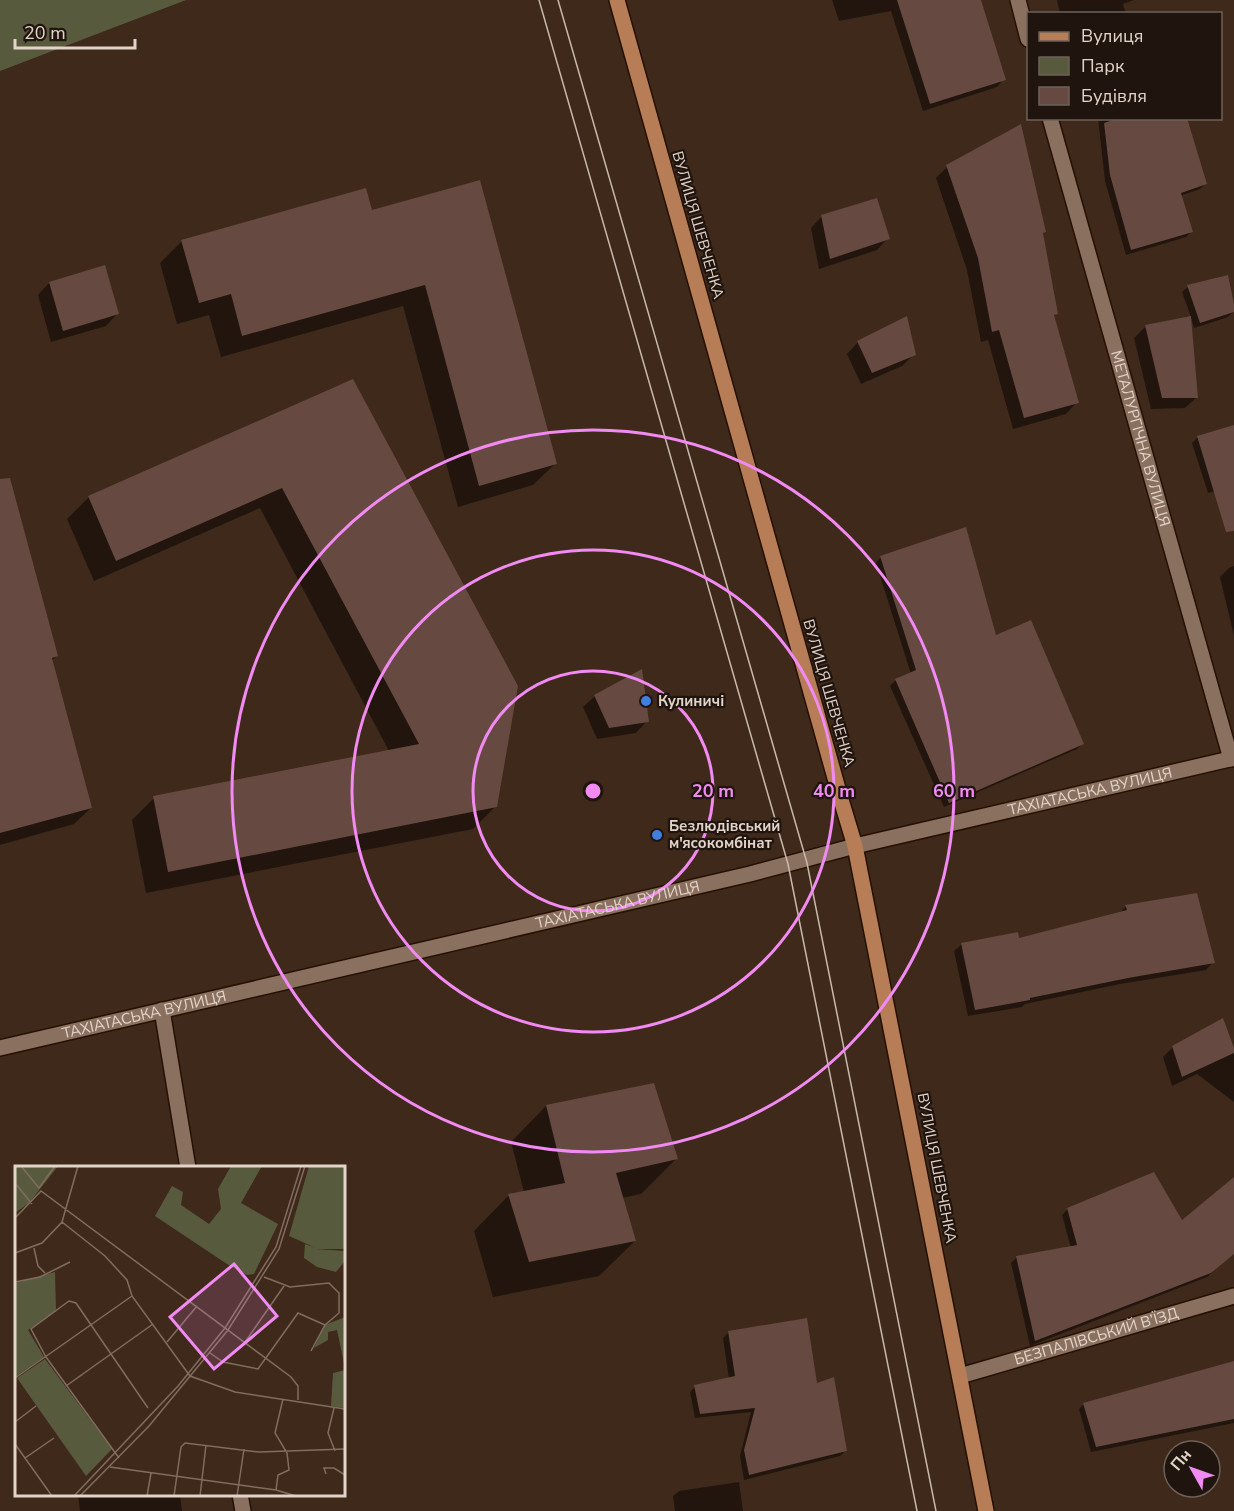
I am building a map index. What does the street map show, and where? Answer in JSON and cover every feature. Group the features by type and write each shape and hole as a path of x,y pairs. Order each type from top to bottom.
{"main road":[{"name":"ВУЛИЦЯ ШЕВЧЕНКА","path":"617,0 855,846 986,1511"}],"street":[{"path":"1018,0 1027,32"},
{"name":"МЕТАЛУРГІЧНА ВУЛИЦЯ","path":"1051,120 1233,759"},
{"name":"ТАХІАТАСЬКА ВУЛИЦЯ","path":"0,1048 1233,759"},
{"path":"162,1010 188,1166"},
{"name":"БЕЗПАЛІВСЬКИЙ В’ЇЗД","path":"960,1376 1234,1296"},
{"path":"240,1496 243,1511"}],"green space":[{"path":"0,0 186,0 0,71"}],"building":[{"path":"897,0 981,0 1006,80 930,104"},
{"path":"1113,120 1188,120 1207,184 1181,193 1193,232 1131,250 1110,175 1104,123"},
{"path":"1021,124 1046,232 1043,233 1058,314 1054,315 1079,403 1024,418 999,330 992,332 978,258 946,165"},
{"path":"480,180 557,464 479,486 425,285 242,336 231,294 199,303 181,240 366,188 372,210"},
{"path":"877,198 890,239 830,259 821,215"},
{"path":"105,265 119,314 63,331 49,282"},
{"path":"1228,275 1234,312 1200,323 1187,285"},
{"path":"907,316 916,355 872,373 857,341"},
{"path":"1191,316 1198,398 1162,398 1145,325"},
{"path":"353,379 518,686 497,807 168,872 153,796 419,744 282,488 116,561 88,496"},
{"path":"1234,425 1234,531 1226,532 1197,436"},
{"path":"10,478 58,656 52,658 92,808 0,833 0,479"},
{"path":"966,527 996,635 1031,620 1084,744 949,803 895,679 916,670 880,556"},
{"path":"642,669 649,722 609,728 594,695"},
{"path":"1197,893 1215,963 1128,978 975,1010 961,943 1018,932 1019,938 1127,910 1125,905"},
{"path":"1223,1018 1234,1053 1182,1077 1172,1046"},
{"path":"654,1083 678,1159 616,1173 636,1241 529,1262 508,1194 565,1183 546,1105"},
{"path":"1154,1172 1182,1220 1234,1177 1234,1254 1211,1273 1035,1341 1016,1256 1077,1245 1067,1208"},
{"path":"807,1318 817,1383 834,1377 847,1451 749,1475 744,1450 755,1408 700,1414 694,1385 735,1376 728,1331"},
{"path":"1234,1361 1234,1419 1096,1447 1083,1403"}],"tram line":[{"path":"539,0 788,864 917,1511"},
{"path":"558,0 807,863 936,1511"}],"place":[{"name":"Кулиничі","path":"646,701"},
{"name":"Безлюдівський м'ясокомбінат","path":"657,835"}]}
